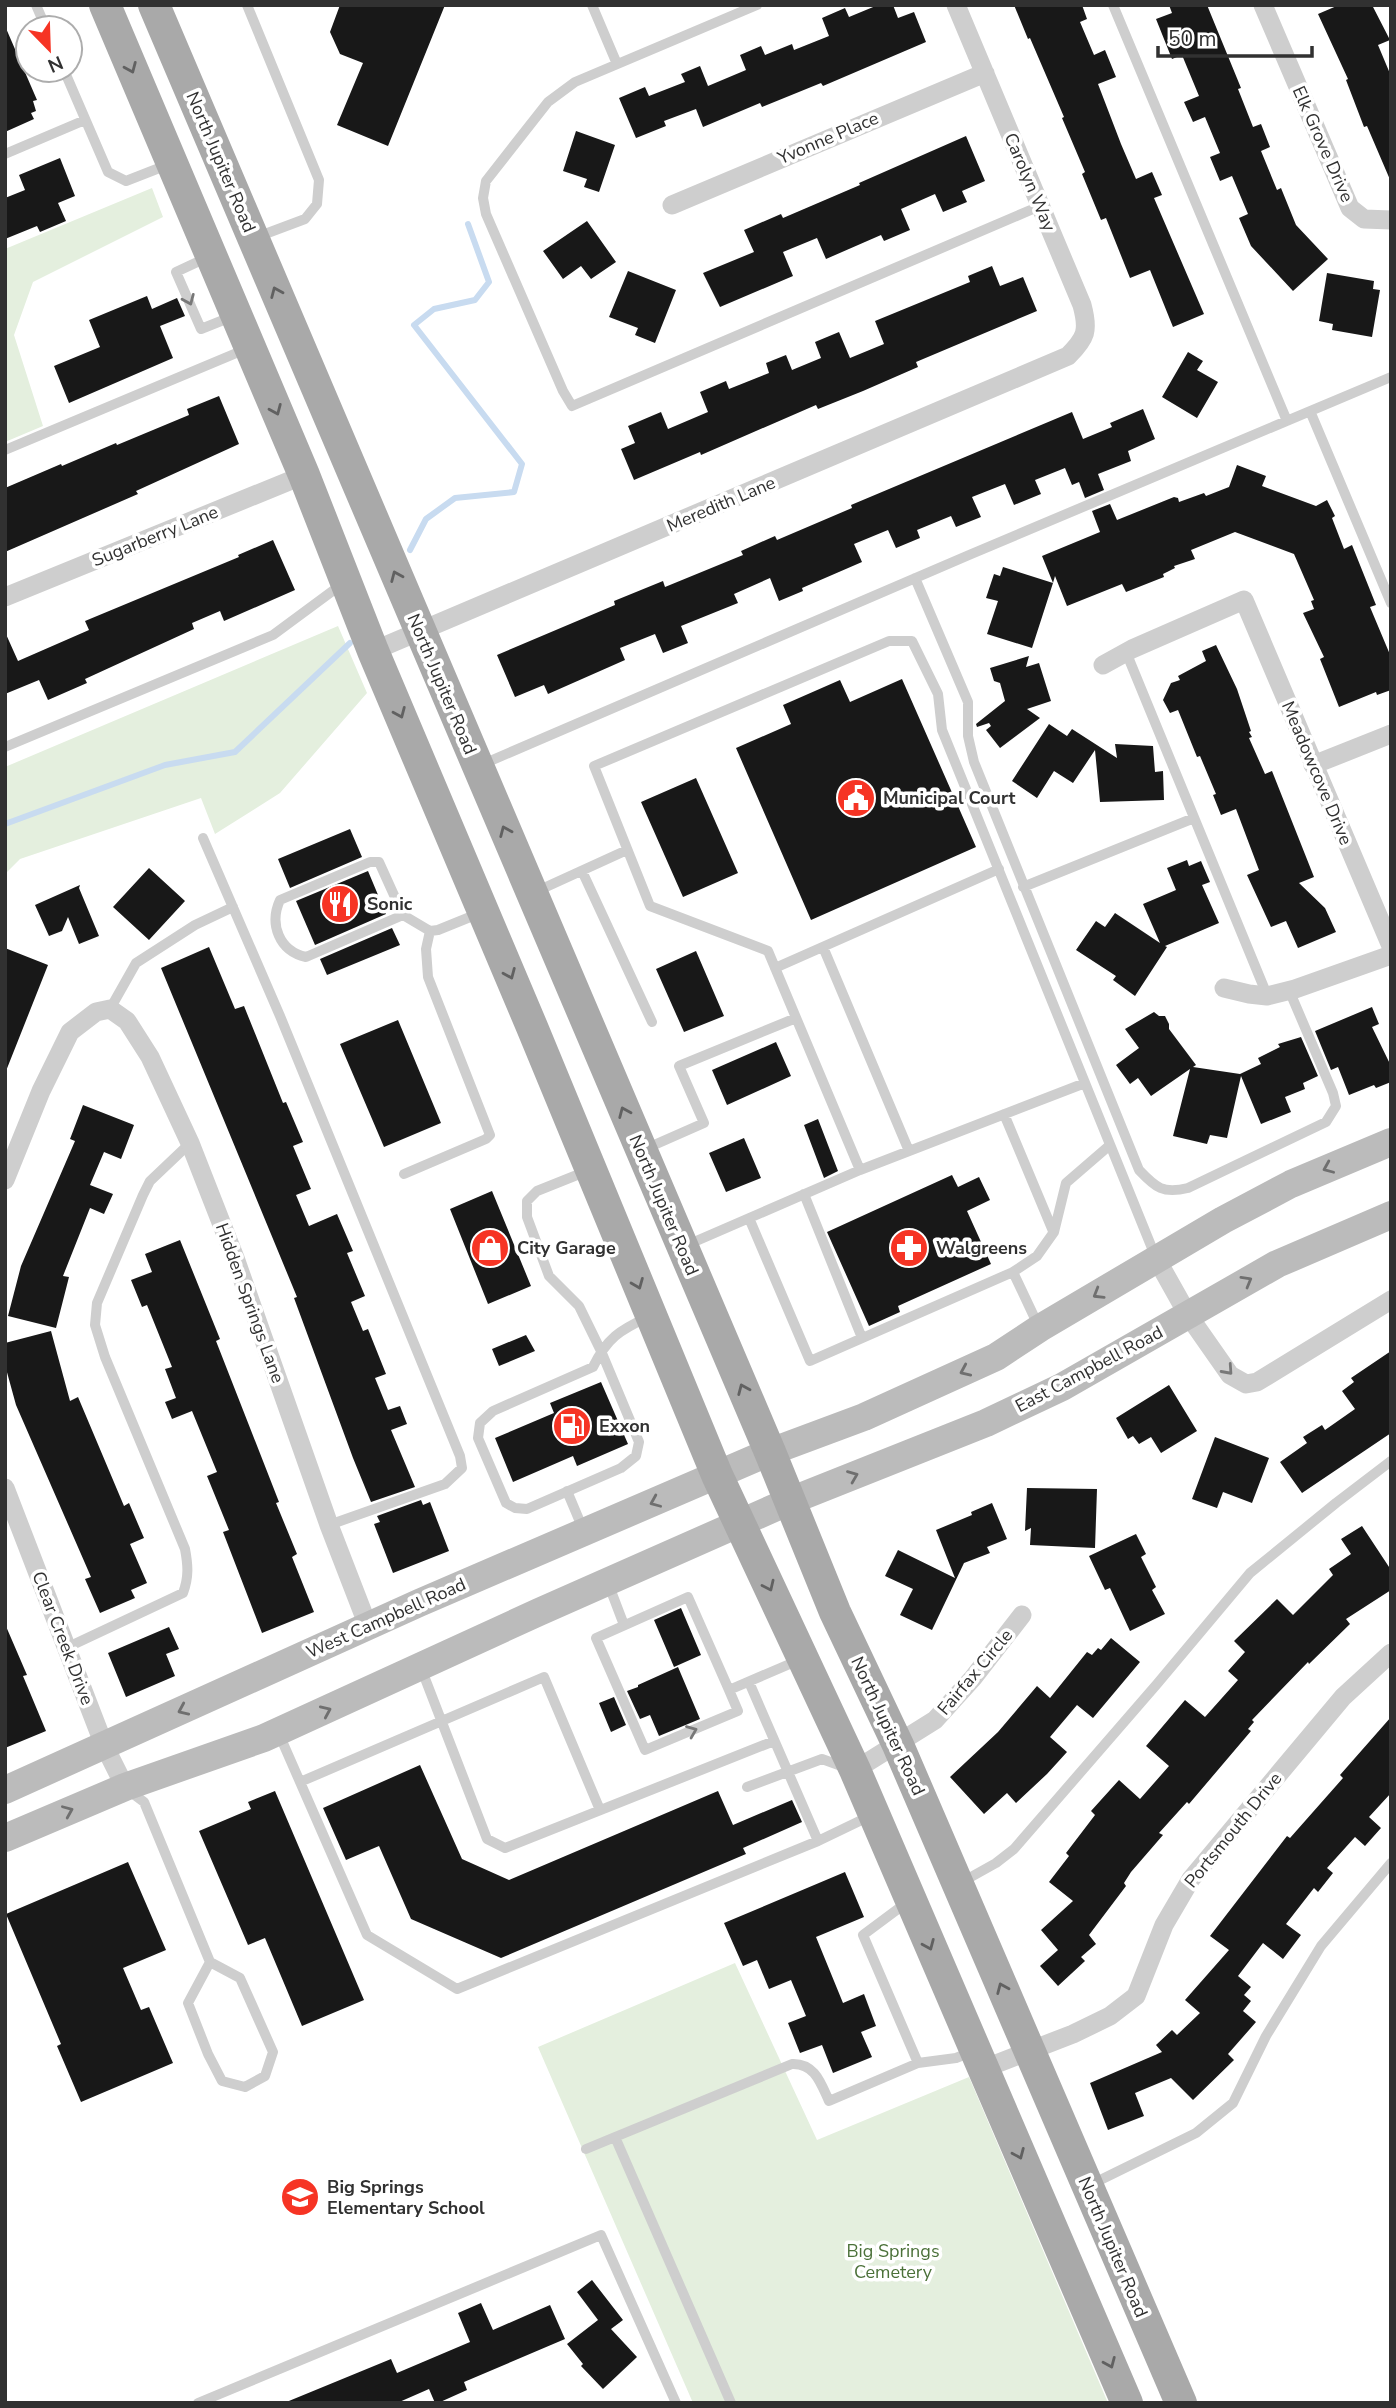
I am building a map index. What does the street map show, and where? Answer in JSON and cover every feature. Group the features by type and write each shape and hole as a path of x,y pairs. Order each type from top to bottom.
{"main road":[{"path":"105,5 304,475 373,651 717,1475 855,1770 1127,2403"},
{"name":"North Jupiter Road","path":"154,5 770,1452 835,1612 898,1745 1181,2403"},
{"path":"210,257 254,238"},
{"path":"483,911 531,894"},
{"path":"770,1452 864,1417 996,1357 1156,1258 1291,1184 1391,1142"},
{"name":"East Campbell Road","path":"741,1524 790,1501 986,1423 1062,1387 1277,1264 1391,1215"},
{"name":"West Campbell Road","path":"5,1790 368,1626 770,1452"},
{"path":"5,1838 125,1787 278,1732 608,1581 741,1524"}],"street":[{"name":"Carolyn Way","path":"956,5 1082,305 1087,324 1082,341 1068,356"},
{"name":"Elk Grove Drive","path":"1263,5 1350,208 1364,219 1389,220"},
{"name":"Yvonne Place","path":"672,205 985,73"},
{"name":"Meredith Lane","path":"373,651 1068,356"},
{"name":"Sugarberry Lane","path":"5,597 304,475"},
{"name":"Meadowcove Drive","path":"1126,652 1244,600 1391,946"},
{"path":"1103,665 1126,652"},
{"path":"1313,765 1391,734"},
{"path":"1224,988 1249,995 1267,996 1391,955"},
{"path":"5,1180 41,1091 70,1032 103,1010"},
{"name":"Hidden Springs Lane","path":"103,1010 127,1021 150,1057 190,1143 235,1258 329,1525 368,1626"},
{"path":"1156,1258 1188,1315 1230,1375 1246,1384 1266,1377 1391,1300"},
{"name":"Clear Creek Drive","path":"5,1488 104,1745 125,1787"},
{"name":"Fairfax Circle","path":"855,1770 934,1720 973,1678 1022,1615"},
{"name":"Portsmouth Drive","path":"979,2060 1029,2051 1073,2034 1110,2016 1136,1996 1164,1924 1191,1879 1343,1697 1391,1653"}],"lane":[{"path":"247,5 319,180 317,204 304,219 254,238"},
{"path":"592,5 617,64"},
{"path":"757,5 575,82 548,102 486,181 483,198 486,214 572,406 1040,206"},
{"path":"1113,5 1287,421"},
{"path":"70,84 108,172 126,181 171,163"},
{"path":"5,154 85,120"},
{"path":"5,450 250,347"},
{"path":"478,767 915,578 1391,377"},
{"path":"1310,411 1391,603"},
{"path":"915,578 968,702 968,736 974,762 1023,887 1139,1170 1154,1185 1171,1192 1188,1188 1326,1122 1336,1106 1333,1093 1289,990"},
{"path":"5,747 273,635 345,582"},
{"path":"860,1170 768,951 650,906 594,766 889,641 912,641 938,694 942,730 1156,1258"},
{"path":"1126,652 1267,996"},
{"path":"1023,887 1194,818"},
{"path":"203,838 280,1016 462,1468 445,1483 329,1525"},
{"path":"531,894 627,850"},
{"path":"403,915 306,957 294,954 285,946 277,930 274,913 280,900 370,862 379,862 403,915 430,931 483,911"},
{"path":"775,968 999,869"},
{"path":"582,871 652,1022"},
{"path":"103,1010 136,963 195,925 233,907"},
{"path":"404,1174 486,1139 489,1135 428,978 426,949 430,931"},
{"path":"823,947 909,1151"},
{"path":"641,1151 704,1123 679,1066 796,1018"},
{"path":"682,1247 860,1170 1085,1083"},
{"path":"1004,1114 1054,1232"},
{"path":"66,1648 183,1593 188,1581 185,1549 95,1325 97,1303 150,1181 190,1143"},
{"path":"749,1218 810,1361 1013,1272 1037,1256 1054,1232 1066,1183 1110,1145"},
{"path":"591,1169 537,1191 527,1200 527,1217 549,1276 579,1306 601,1351 639,1442 636,1456 621,1468 527,1508 515,1508 506,1503 478,1438 480,1423 493,1411 593,1367 601,1351 621,1330 651,1315"},
{"path":"804,1194 862,1338"},
{"path":"1013,1272 1040,1328"},
{"path":"958,1884 996,1863 1014,1849 1250,1573 1391,1461"},
{"path":"567,1491 584,1532"},
{"path":"608,1581 624,1625"},
{"path":"688,1597 729,1690 738,1712 645,1750 596,1638 688,1597"},
{"path":"729,1690 803,1658"},
{"path":"420,1667 487,1839 505,1848 774,1741"},
{"path":"300,1782 544,1677 600,1810"},
{"path":"749,1682 818,1841"},
{"path":"278,1732 367,1935 457,1989 818,1841 874,1815"},
{"path":"747,1787 822,1759 855,1770"},
{"path":"125,1787 144,1802 210,1962 240,1978 273,2052 265,2076 245,2087 222,2081 188,2003 210,1962"},
{"path":"1087,2187 1196,2133 1233,2103 1266,2036 1321,1946 1391,1863"},
{"path":"910,1900 863,1935 918,2063"},
{"path":"586,2149 792,2064 808,2068 818,2077 829,2101 918,2063 956,2058 979,2060"},
{"path":"615,2137 731,2403"},
{"path":"198,2403 601,2235 676,2403"}],"green space":[{"path":"152,188 163,217 33,282 14,335 43,426 5,442 5,249"},
{"path":"338,626 367,693 280,793 215,834 201,798 20,859 5,874 5,767"},
{"name":"Big Springs Cemetery","path":"735,1963 817,2140 969,2077 1108,2403 693,2403 538,2047"}],"building":[{"path":"340,5 445,5 388,146 337,125 363,63 340,54 330,32"},
{"path":"878,5 893,5 898,18 914,12 926,42 823,86 821,83 762,107 760,103 703,127 696,109 664,121 666,126 636,138 619,98 645,87 649,96 685,82 681,74 700,66 708,86 746,70 740,55 761,46 765,55 792,44 794,50 829,36 822,18 845,8 849,17"},
{"path":"1014,5 1082,5 1087,19 1080,22 1094,55 1105,50 1116,77 1098,84 1121,144 1136,179 1152,172 1162,195 1154,198 1204,314 1173,327 1150,270 1130,278 1106,218 1101,220 1082,174 1085,172 1062,118 1064,117"},
{"path":"1169,5 1207,5 1241,88 1238,89 1253,127 1261,124 1270,147 1261,151 1277,190 1281,188 1296,225 1328,259 1293,291 1251,246 1239,218 1248,214 1232,176 1220,181 1210,157 1220,153 1205,117 1193,122 1184,102 1199,96 1182,55 1172,59 1156,19 1172,13"},
{"path":"1339,5 1372,5 1390,40 1378,45 1391,76 1391,182 1367,126 1364,127 1346,80 1348,79 1318,14"},
{"path":"5,26 14,47 14,84 30,84 37,100 33,101 36,111 31,113 34,119 5,132"},
{"path":"576,131 615,145 599,192 584,187 587,179 563,171"},
{"path":"966,136 985,181 962,191 967,202 943,212 935,194 901,209 910,230 884,241 881,235 826,259 817,238 783,252 793,276 720,307 703,273 754,252 744,230 781,214 783,218"},
{"path":"60,158 75,196 58,203 66,221 40,232 37,226 5,239 5,198 25,190 19,175"},
{"path":"587,221 616,262 591,279 581,266 563,279 543,251"},
{"path":"992,266 1000,286 1023,277 1037,311 916,362 918,367 863,391 818,409 816,405 701,455 700,452 634,480 621,449 635,443 628,426 661,412 668,429 708,412 700,392 726,381 729,389 769,373 766,363 786,355 792,370 821,358 815,342 839,332 850,358 884,344 875,321 970,282 968,276"},
{"path":"628,271 676,290 655,343 635,335 638,328 609,317"},
{"path":"1327,273 1374,281 1373,289 1380,290 1372,337 1332,330 1333,324 1319,321"},
{"path":"147,296 152,309 177,298 185,316 160,326 173,358 69,403 54,366 100,347 89,320"},
{"path":"1188,352 1203,361 1197,370 1218,382 1197,418 1162,397"},
{"path":"219,396 239,444 136,491 138,494 5,552 5,488 189,415 187,409"},
{"path":"1143,409 1155,439 1128,451 1131,461 1098,474 1104,490 1085,498 1079,482 1072,485 1065,468 1035,480 1041,494 1014,505 1005,484 972,497 981,517 956,527 951,516 917,530 920,538 896,548 888,530 854,544 862,562 779,601 770,578 734,594 738,603 681,626 688,643 663,653 655,634 620,648 625,660 548,694 544,685 515,697 497,655 615,605 614,601 663,581 665,587 743,555 741,551 775,536 777,540 852,508 851,505 1072,412 1083,439 1112,427 1110,423"},
{"path":"1237,465 1266,476 1262,486 1316,506 1327,500 1335,516 1332,518 1344,549 1352,545 1376,605 1370,607 1391,657 1391,690 1377,695 1376,692 1339,707 1320,659 1324,657 1303,613 1314,609 1311,601 1314,600 1294,554 1235,532 1191,550 1195,559 1174,566 1175,568 1163,574 1164,577 1126,592 1122,584 1067,606 1055,576 1053,583 1042,556 1100,532 1092,511 1110,504 1117,520 1174,497 1178,498 1179,502 1204,493 1206,496 1229,487"},
{"path":"273,540 295,590 224,621 220,611 192,623 194,629 85,679 87,683 48,700 39,680 5,694 5,632 18,661 89,630 85,621 239,557 238,555"},
{"path":"1003,567 1053,583 1032,648 987,634 998,601 986,598 994,574 1000,576"},
{"path":"1216,645 1237,689 1251,731 1249,732 1252,737 1249,738 1265,774 1272,771 1314,877 1299,883 1325,908 1336,932 1298,948 1286,921 1271,927 1247,875 1259,870 1236,809 1221,815 1213,795 1216,794 1178,710 1170,713 1163,700 1171,683 1180,680 1178,676 1206,661 1202,651"},
{"path":"1029,656 1026,667 1039,663 1051,701 1027,709 1040,718 1000,748 986,730 991,726 989,723 977,727 976,724 1005,701 1000,683 994,681 990,668"},
{"name":"Municipal Court","path":"902,679 976,847 811,920 736,748 791,724 783,705 840,680 850,702"},
{"path":"1049,724 1067,736 1072,729 1117,758 1115,744 1153,746 1155,772 1163,771 1164,800 1100,802 1095,750 1073,783 1054,771 1037,798 1012,781"},
{"path":"696,778 738,873 683,897 641,802"},
{"path":"350,829 362,857 290,888 278,859"},
{"path":"1187,860 1189,866 1201,861 1210,882 1202,885 1219,923 1165,946 1167,947 1135,996 1113,980 1116,976 1076,950 1096,921 1105,927 1115,913 1160,943 1143,904 1176,890 1167,868"},
{"path":"149,868 185,901 149,940 113,907"},
{"name":"Sonic","path":"368,871 386,914 315,945 296,901"},
{"path":"80,885 99,936 79,944 68,917 62,931 49,936 35,905"},
{"path":"392,928 400,945 327,975 320,959"},
{"path":"209,947 235,1009 244,1006 283,1103 286,1102 303,1142 293,1146 311,1189 296,1195 309,1226 337,1214 353,1251 347,1253 365,1296 351,1302 363,1331 368,1329 386,1374 375,1378 388,1410 400,1406 407,1424 391,1430 415,1487 371,1502 294,1298 297,1297 161,968"},
{"path":"5,948 48,965 6,1071 5,1071"},
{"path":"696,951 724,1016 684,1032 656,969"},
{"path":"1372,1007 1379,1024 1372,1027 1391,1066 1391,1082 1376,1088 1374,1085 1349,1095 1338,1067 1331,1070 1315,1031"},
{"path":"1154,1012 1165,1016 1169,1029 1196,1065 1193,1067 1240,1074 1261,1064 1258,1058 1280,1047 1278,1044 1301,1037 1318,1076 1303,1083 1305,1089 1285,1097 1291,1112 1261,1124 1241,1076 1227,1138 1210,1135 1207,1144 1173,1136 1190,1069 1151,1096 1138,1078 1130,1084 1116,1065 1139,1048 1125,1029"},
{"path":"398,1020 441,1123 384,1147 340,1044"},
{"path":"776,1042 791,1076 727,1105 712,1070"},
{"path":"83,1105 134,1125 121,1159 104,1152 90,1185 113,1194 104,1214 90,1208 63,1276 69,1277 56,1328 8,1316 21,1266 75,1141 70,1139"},
{"path":"818,1119 838,1171 824,1178 804,1125"},
{"path":"744,1138 761,1178 726,1192 709,1153"},
{"name":"Walgreens","path":"952,1175 958,1187 979,1177 990,1200 967,1211 991,1264 898,1306 900,1312 869,1326 827,1232"},
{"name":"City Garage","path":"492,1191 531,1286 488,1304 450,1209"},
{"path":"180,1240 220,1339 216,1341 279,1502 276,1503 297,1554 292,1557 314,1612 262,1633 223,1532 229,1530 207,1476 217,1472 192,1411 172,1419 165,1402 176,1398 165,1369 172,1367 147,1305 142,1307 131,1280 152,1272 145,1254"},
{"path":"51,1331 70,1401 78,1397 124,1506 129,1503 144,1538 130,1544 147,1583 131,1590 135,1598 100,1613 85,1579 91,1577 16,1405 5,1365 5,1343"},
{"path":"526,1335 535,1351 499,1366 492,1349"},
{"path":"1391,1351 1391,1433 1302,1493 1280,1462 1307,1443 1303,1437 1322,1425 1325,1430 1355,1409 1342,1391 1354,1382 1351,1378"},
{"name":"Exxon","path":"601,1382 628,1444 577,1466 573,1456 513,1482 495,1438 554,1413 550,1403"},
{"path":"1169,1385 1197,1431 1161,1453 1151,1437 1139,1444 1133,1436 1128,1439 1116,1418"},
{"path":"1215,1437 1269,1458 1252,1503 1223,1492 1217,1508 1192,1499"},
{"path":"1027,1488 1097,1489 1095,1548 1030,1545 1031,1528 1025,1531"},
{"path":"421,1500 423,1505 430,1502 449,1551 393,1573 374,1524 380,1522 377,1516"},
{"path":"992,1503 1007,1539 987,1547 990,1553 964,1563 932,1630 900,1615 913,1589 885,1576 898,1550 955,1578 936,1530 972,1515 971,1512"},
{"path":"1362,1526 1391,1570 1391,1590 1346,1619 1350,1624 1309,1664 1308,1662 1252,1720 1254,1722 1248,1729 1251,1731 1189,1804 1187,1802 1159,1833 1163,1835 1131,1872 1124,1883 1126,1886 1089,1935 1096,1944 1081,1957 1085,1961 1058,1986 1040,1966 1058,1950 1041,1930 1073,1901 1049,1882 1069,1856 1066,1853 1095,1815 1091,1811 1119,1780 1140,1799 1169,1766 1146,1746 1185,1700 1205,1717 1238,1680 1228,1671 1245,1652 1234,1641 1277,1599 1293,1615 1333,1575 1329,1569 1351,1554 1341,1539"},
{"path":"1136,1534 1146,1554 1141,1557 1156,1587 1152,1590 1165,1614 1130,1631 1110,1588 1105,1590 1089,1556"},
{"path":"681,1608 701,1655 674,1667 654,1620"},
{"path":"5,1624 27,1675 23,1676 46,1731 5,1748"},
{"path":"169,1627 179,1649 166,1654 175,1676 126,1697 108,1653"},
{"path":"1111,1638 1140,1662 1093,1718 1077,1705 1050,1737 1067,1752 1047,1774 1016,1803 1007,1793 984,1814 950,1777 998,1732 1037,1686 1050,1698 1087,1652 1092,1655 1098,1648 1101,1650"},
{"path":"678,1667 700,1719 659,1736 650,1715 640,1719 627,1691"},
{"path":"614,1697 626,1725 611,1732 599,1703"},
{"path":"1391,1717 1391,1793 1369,1817 1381,1828 1365,1846 1355,1837 1327,1868 1333,1873 1318,1892 1314,1888 1286,1924 1301,1935 1283,1959 1263,1943 1238,1976 1251,1987 1244,1995 1251,2001 1243,2011 1256,2022 1228,2054 1234,2060 1193,2100 1171,2078 1135,2093 1144,2116 1108,2130 1090,2083 1162,2052 1156,2045 1172,2030 1177,2035 1200,2013 1185,2000 1229,1950 1210,1936 1287,1836 1290,1838 1343,1778 1340,1775"},
{"path":"420,1765 462,1859 509,1880 718,1791 733,1825 792,1800 802,1822 743,1848 746,1854 501,1958 411,1919 379,1846 346,1860 323,1808"},
{"path":"275,1791 364,2000 302,2026 265,1938 248,1945 199,1831 251,1809 248,1802"},
{"path":"128,1862 166,1950 123,1968 141,2010 149,2007 173,2063 81,2102 57,2046 61,2044 6,1914"},
{"path":"845,1872 864,1917 816,1937 843,2003 864,1994 876,2026 861,2032 872,2057 833,2073 822,2045 800,2053 788,2023 806,2016 791,1980 769,1989 757,1960 743,1966 724,1923"},
{"path":"592,2280 623,2320 611,2329 637,2357 603,2389 581,2366 583,2364 567,2344 598,2320 577,2292"},
{"path":"481,2303 493,2330 550,2305 565,2339 464,2382 467,2390 438,2403 435,2403 429,2389 397,2403 284,2403 391,2359 397,2373 470,2342 458,2313"}],"waterway":[{"path":"410,550 426,519 455,498 514,492 522,464 414,325 434,309 475,300 489,282 468,224"},
{"path":"5,824 165,765 235,752 350,643"}],"place":[{"name":"Municipal Court","path":"856,798"},
{"name":"Sonic","path":"340,904"},
{"name":"City Garage","path":"490,1248"},
{"name":"Walgreens","path":"909,1248"},
{"name":"Exxon","path":"572,1426"},
{"name":"Big Springs Elementary School","path":"300,2197"}]}
